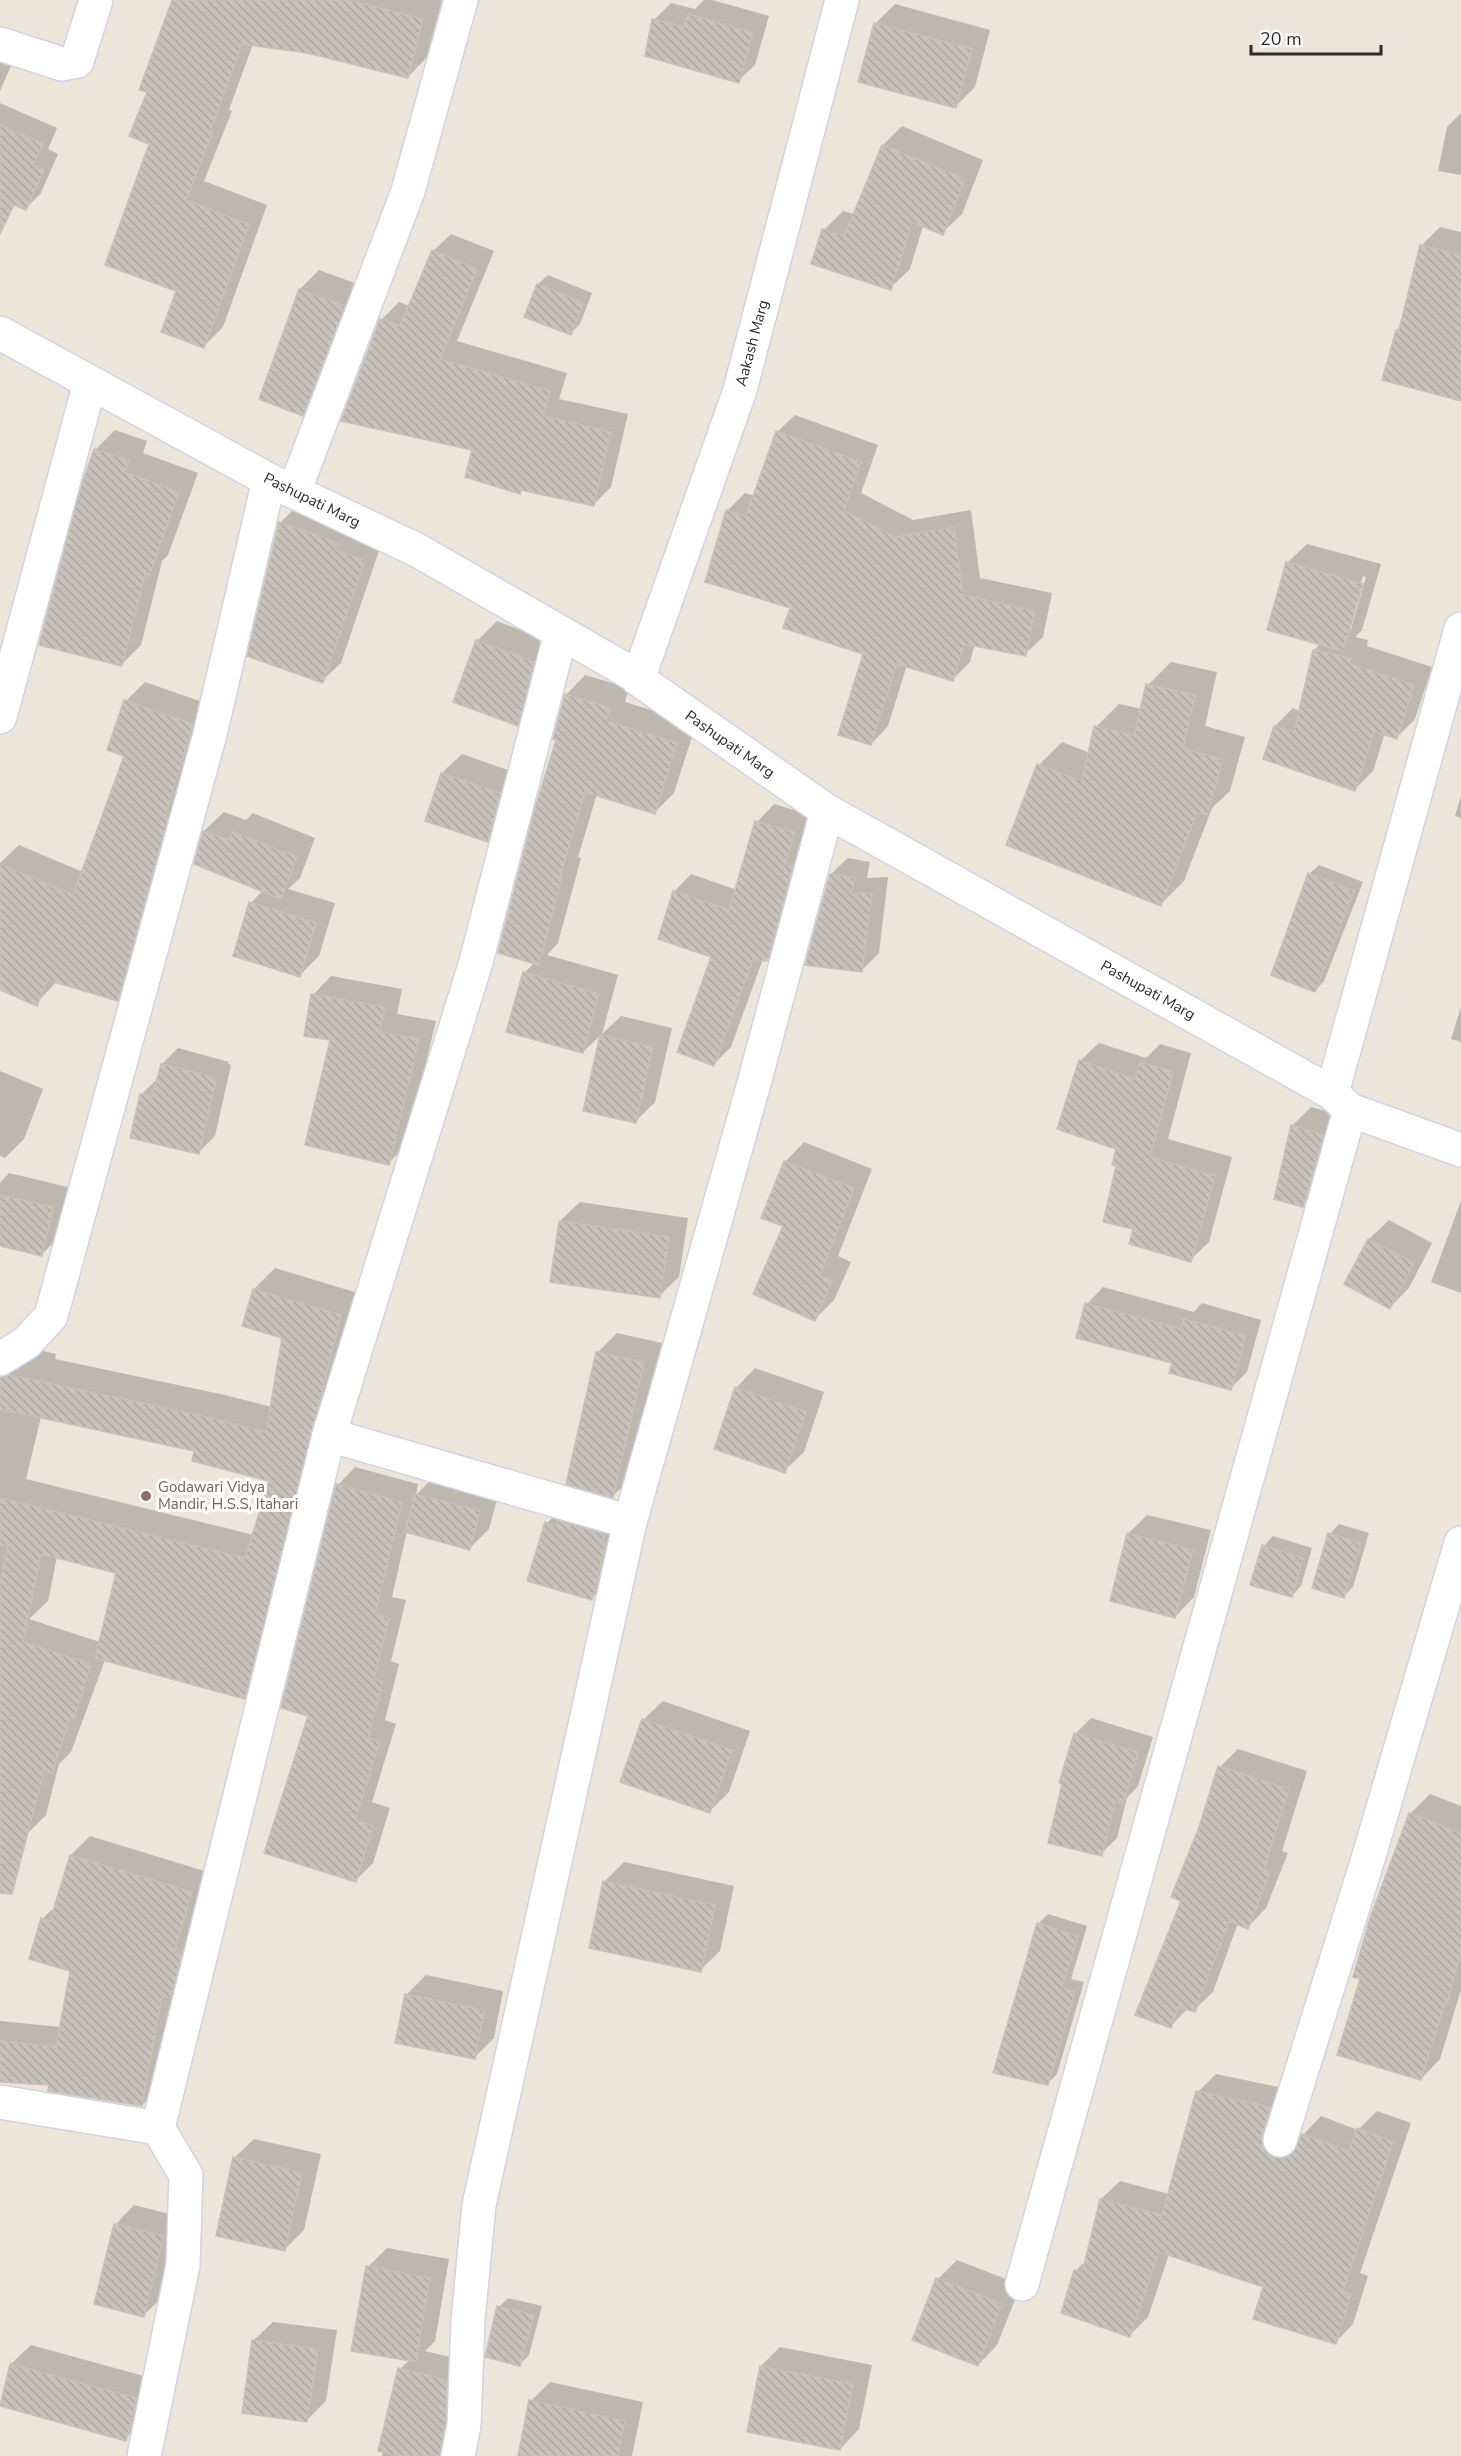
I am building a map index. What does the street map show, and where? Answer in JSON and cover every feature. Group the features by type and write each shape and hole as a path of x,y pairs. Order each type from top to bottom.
{"street":[{"path":"0,44 62,64 77,61 96,0"},
{"path":"0,1359 26,1343 51,1316 210,734 282,486 408,191 461,0"},
{"name":"Aakash Marg","path":"638,679 740,390 842,0"},
{"name":"Pashupati Marg","path":"0,333 282,486 417,550 638,677 826,811 1341,1101 1461,1150"},
{"path":"0,717 90,382"},
{"path":"1022,2284 1341,1101 1461,629"},
{"path":"144,2456 183,2265 186,2175 158,2128 329,1435 476,962 561,633"},
{"path":"459,2456 464,2425 468,2320 479,2205 630,1522 753,1087 826,811"},
{"path":"329,1435 630,1522"},
{"path":"1280,2140 1368,1859 1461,1543"},
{"path":"0,2102 158,2128"}],"building":[{"path":"172,0 349,0 423,19 408,78 307,53 242,44 211,129 213,131 186,200 249,225 204,348 161,332 176,291 105,265 149,144 129,136 147,92 139,90"},
{"path":"688,14 753,33 739,83 645,56 652,19 684,27"},
{"path":"874,23 972,49 956,108 858,82"},
{"path":"0,125 43,144 33,165 44,170 26,210 14,205 0,234"},
{"path":"882,145 965,179 943,235 912,222 891,290 811,264 822,229 844,236"},
{"path":"1420,245 1461,255 1461,401 1382,380 1396,330 1399,330"},
{"path":"432,250 477,269 440,359 550,391 543,416 611,432 594,506 521,490 520,494 465,477 472,450 341,421 380,319 400,326"},
{"path":"537,284 584,303 571,335 524,317"},
{"path":"299,289 345,306 303,416 259,399"},
{"path":"776,431 861,462 844,511 895,537 954,527 963,595 1035,611 1026,656 964,644 953,681 897,664 871,745 838,735 863,654 783,628 790,608 705,582 726,510 746,516"},
{"path":"94,449 129,460 125,472 179,492 149,576 145,575 122,666 39,645 81,487"},
{"path":"279,522 338,543 335,550 365,560 323,683 247,656"},
{"path":"1286,562 1363,584 1343,651 1267,630"},
{"path":"476,640 534,662 518,726 453,702"},
{"path":"1313,650 1351,658 1350,664 1414,685 1397,739 1374,731 1355,791 1263,759 1274,726 1294,732"},
{"path":"1146,684 1195,695 1183,748 1223,760 1207,815 1197,813 1161,906 1006,845 1037,764 1082,781 1094,726 1134,735"},
{"path":"565,694 610,708 606,721 677,743 655,814 585,792 560,876 562,877 539,965 498,953 536,805 556,740 553,739"},
{"path":"124,700 193,724 165,817 168,818 118,1001 47,980 37,1006 0,990 0,864 73,895 124,756 107,750"},
{"path":"441,773 500,793 488,842 425,821"},
{"path":"755,821 795,832 785,865 793,867 767,961 753,960 714,1066 677,1052 711,957 658,939 673,891 729,910"},
{"path":"203,831 229,840 233,832 297,857 281,899 194,864"},
{"path":"1308,873 1354,891 1315,992 1271,975"},
{"path":"830,874 855,878 851,894 872,893 862,972 805,965"},
{"path":"249,902 316,923 300,977 233,956"},
{"path":"523,972 599,994 583,1053 506,1032"},
{"path":"311,994 385,1007 380,1032 419,1039 389,1165 305,1145 330,1040 304,1036"},
{"path":"600,1035 653,1047 636,1123 583,1111"},
{"path":"1079,1060 1135,1079 1140,1062 1173,1072 1150,1157 1215,1176 1191,1262 1129,1244 1133,1229 1103,1222 1116,1166 1112,1165 1116,1149 1057,1129"},
{"path":"161,1064 214,1077 213,1080 216,1081 199,1154 130,1138 140,1094 152,1097"},
{"path":"1291,1125 1324,1135 1303,1207 1274,1199"},
{"path":"784,1161 854,1188 820,1276 832,1281 815,1321 753,1294 783,1226 761,1218"},
{"path":"0,1195 53,1207 42,1256 0,1246"},
{"path":"559,1221 669,1237 660,1298 550,1282"},
{"path":"1368,1239 1414,1263 1390,1309 1344,1284"},
{"path":"253,1289 341,1315 245,1699 95,1658 116,1573 41,1554 23,1642 91,1664 74,1719 70,1718 52,1773 44,1771 12,1894 0,1893 0,1585 8,1546 0,1544 0,1498 245,1558 269,1481 192,1461 194,1451 0,1409 0,1378 10,1375 203,1416 266,1432 282,1338 242,1326"},
{"path":"1085,1303 1181,1329 1184,1319 1246,1336 1231,1390 1169,1373 1172,1363 1076,1338"},
{"path":"596,1352 644,1362 613,1498 566,1484"},
{"path":"735,1387 806,1412 785,1473 714,1449"},
{"path":"336,1484 402,1502 375,1614 389,1618 374,1679 383,1681 368,1738 380,1742 355,1820 373,1826 356,1882 264,1853 308,1716 281,1708"},
{"path":"415,1494 480,1511 470,1550 405,1532"},
{"path":"558,1521 605,1534 603,1541 606,1542 592,1600 527,1581 545,1522 557,1526"},
{"path":"1127,1533 1193,1550 1175,1618 1110,1601"},
{"path":"1328,1533 1361,1543 1344,1598 1312,1588"},
{"path":"1262,1545 1303,1558 1292,1597 1250,1585"},
{"path":"642,1719 732,1750 710,1813 620,1782"},
{"path":"1074,1733 1138,1752 1123,1804 1115,1801 1102,1856 1048,1843 1062,1784 1059,1783"},
{"path":"1218,1766 1289,1789 1264,1869 1270,1872 1248,1929 1229,1921 1195,2012 1178,2007 1171,2028 1135,2015 1181,1901 1171,1897 1199,1827"},
{"path":"1409,1813 1461,1833 1461,1951 1447,2003 1445,2003 1421,2080 1337,2055 1360,1979 1353,1977 1370,1918"},
{"path":"70,1855 192,1892 174,1952 182,1954 171,1998 162,1996 142,2106 48,2091 49,2085 0,2082 0,2041 56,2047 70,1971 29,1959 41,1918 50,1921"},
{"path":"603,1881 715,1905 701,1972 589,1948"},
{"path":"1037,1923 1078,1936 1062,1988 1075,1992 1048,2085 993,2073"},
{"path":"405,1994 484,2010 475,2059 395,2043"},
{"path":"1196,2091 1271,2107 1262,2134 1262,2144 1267,2153 1275,2158 1284,2158 1292,2154 1302,2134 1349,2151 1357,2128 1393,2142 1343,2291 1351,2294 1336,2344 1253,2319 1263,2287 1159,2252 1130,2337 1061,2313 1074,2270 1082,2273 1100,2199 1162,2215"},
{"path":"233,2157 302,2173 285,2251 216,2236"},
{"path":"114,2224 164,2236 144,2317 94,2304"},
{"path":"366,2266 430,2278 416,2362 351,2351"},
{"path":"936,2278 1002,2304 978,2366 912,2340"},
{"path":"497,2306 534,2315 520,2366 485,2357"},
{"path":"252,2340 318,2349 307,2422 242,2413"},
{"path":"10,2364 137,2398 126,2441 0,2406"},
{"path":"760,2366 853,2384 840,2450 747,2432"},
{"path":"398,2368 447,2380 445,2423 440,2456 398,2456 378,2451"},
{"path":"529,2400 625,2421 618,2456 518,2456"}],"place":[{"name":"Godawari Vidya Mandir, H.S.S, Itahari","path":"146,1496"}]}
